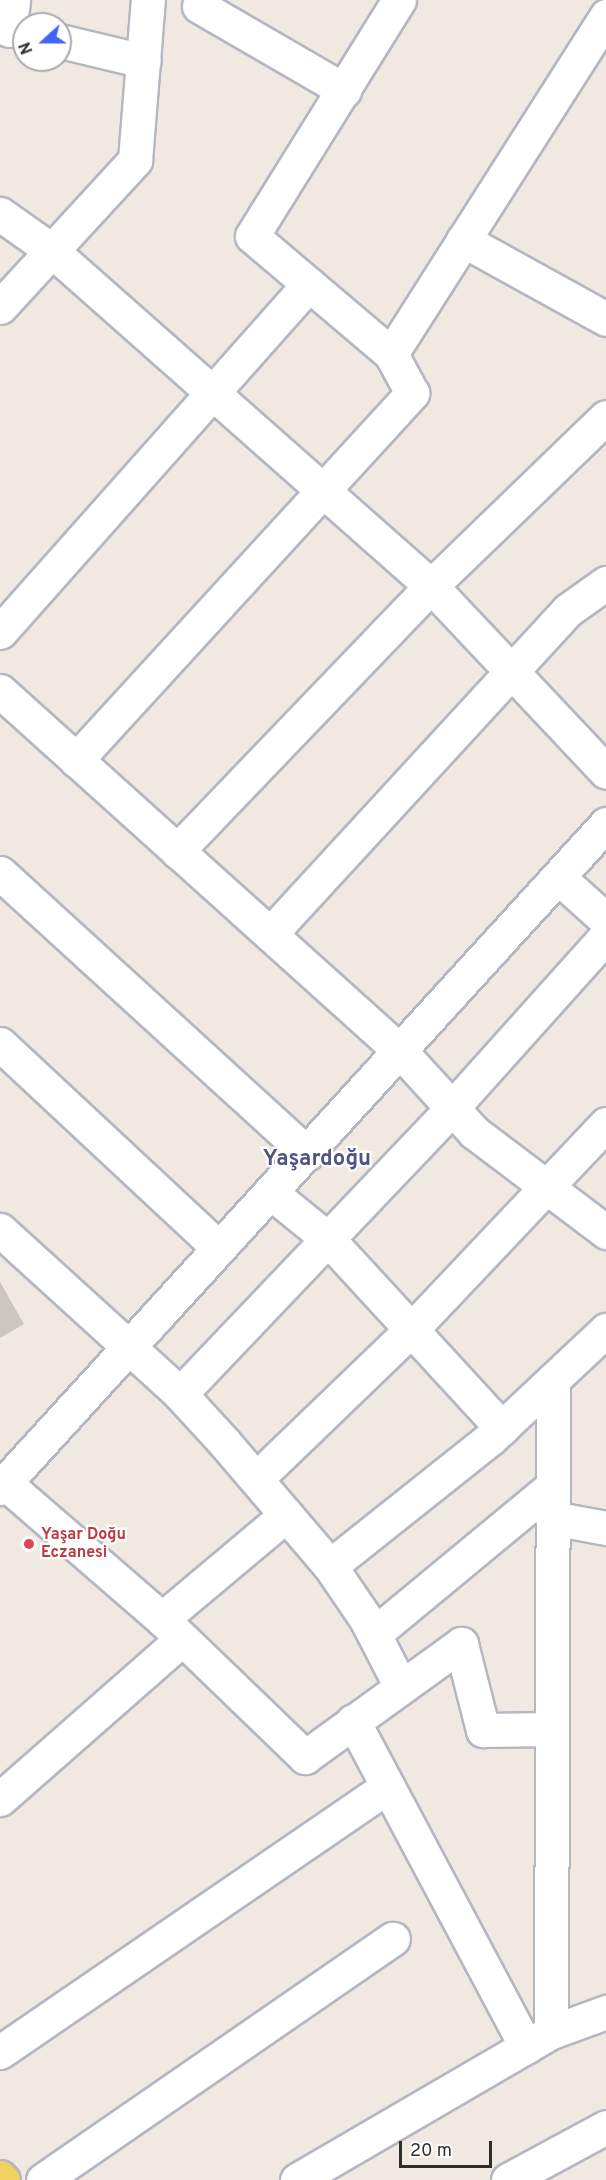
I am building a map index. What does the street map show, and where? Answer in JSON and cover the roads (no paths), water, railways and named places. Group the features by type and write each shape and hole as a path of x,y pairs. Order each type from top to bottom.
{"street":[{"path":"76,759 412,393 391,354 252,236 399,0"},
{"path":"0,307 135,160 148,9 201,3 344,90"},
{"path":"391,354 606,16"},
{"path":"72,44 144,60"},
{"path":"0,214 51,250 321,492 431,586 606,772"},
{"path":"463,240 606,320"},
{"path":"0,632 309,284"},
{"path":"177,851 431,586 606,417"},
{"path":"270,934 568,610 606,583"},
{"path":"0,691 400,1052 451,1109 606,1232"},
{"path":"550,1729 483,1730 461,1644 400,1685 305,1757 172,1629 5,1474 307,1153 606,824"},
{"path":"0,873 307,1153"},
{"path":"558,877 606,920"},
{"path":"180,1394 451,1109 606,936"},
{"path":"0,1044 219,1248"},
{"path":"256,1479 412,1329 549,1189 606,1124"},
{"path":"270,1192 328,1239 502,1428"},
{"path":"0,1230 180,1394 256,1479 330,1566 374,1634 400,1685"},
{"path":"330,1566 502,1428 606,1330"},
{"path":"538,2039 550,1729 553,1380"},
{"path":"552,1502 606,1528"},
{"path":"374,1634 552,1502"},
{"path":"0,1799 286,1515"},
{"path":"353,1721 388,1786 538,2039"},
{"path":"0,2052 388,1786"},
{"path":"43,2180 393,1939"},
{"path":"297,2180 538,2039 606,2012"},
{"path":"508,2180 606,2127"}],"place":[{"name":"Yaşar Doğu Eczanesi","path":"29,1544"}],"district":[{"name":"Yaşardoğu","path":"317,1160"}]}
